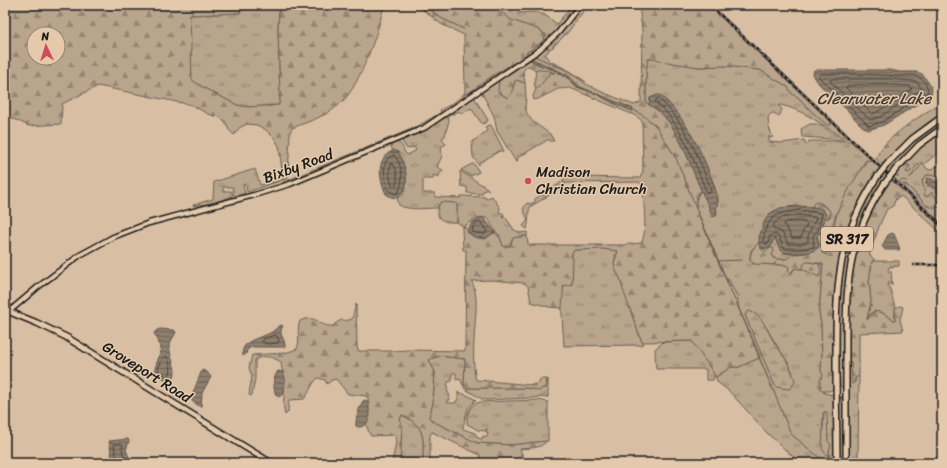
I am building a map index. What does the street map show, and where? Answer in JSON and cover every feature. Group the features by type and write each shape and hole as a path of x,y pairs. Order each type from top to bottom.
{"main road":[{"name":"SR 317","path":"837,463 836,307 839,274 845,244 861,204 877,177 889,162 912,139 942,117"},
{"name":"SR 317","path":"846,463 846,308 848,277 853,252 869,209 884,184 919,145 942,128"},
{"name":"Groveport Road","path":"6,312 38,323 66,337 271,463"}],"street":[{"name":"Bixby Road","path":"6,312 80,255 106,240 150,223 283,186 400,139 431,124 528,57 558,33 580,5"}],"green space":[{"path":"5,5 384,5 368,57 362,71 348,95 336,108 318,118 292,128 290,132 288,178 283,180 279,146 275,139 266,130 257,125 247,124 239,128 234,135 229,130 225,121 192,105 98,86 62,104 61,124 29,126 5,115","holes":["278,8 279,105 248,107 237,105 192,80 190,15 240,13 240,10"]},
{"path":"417,5 466,5 472,8 488,6 497,8 511,20 537,29 546,35 542,42 527,52 524,57 463,95 465,92 464,35 441,24"},
{"path":"572,5 578,5 563,25 546,42 442,114 440,110 452,104 492,76 527,55 527,52 542,42 546,35 537,29 511,20 497,8 517,13 536,12 545,15 557,24"},
{"path":"582,5 588,5 568,32 552,48 549,49 547,46 565,29"},
{"path":"639,5 708,5 831,122 830,125 827,125 798,97 792,94 788,87 760,70 725,66 698,67 661,61 654,58 648,59 646,73 646,103 656,108 672,126 688,158 702,190 697,198 696,208 728,283 727,279 737,295 739,309 760,356 759,358 739,367 731,367 716,377 692,341 642,342 620,278 615,269 614,263 618,251 603,249 574,250 571,257 573,258 572,284 563,286 562,308 549,307 531,302 528,286 524,283 491,280 472,281 476,303 474,368 476,380 532,385 539,383 540,379 547,379 546,388 542,388 540,391 527,388 467,388 464,385 465,359 440,356 429,360 435,372 433,403 429,417 432,421 477,443 511,445 546,441 538,447 520,449 524,459 523,461 518,463 481,463 480,455 432,432 430,435 430,463 423,463 423,440 420,429 410,419 402,415 400,419 402,426 400,463 392,463 396,442 395,435 371,436 366,424 369,418 368,398 366,396 348,394 336,379 327,384 325,380 318,378 304,399 289,400 288,412 285,415 285,380 281,362 272,358 262,357 255,360 255,379 252,395 250,396 252,376 249,368 252,355 285,353 297,349 299,341 298,328 300,321 314,319 324,325 333,326 341,320 352,319 356,304 358,351 465,351 466,250 463,250 463,227 468,229 467,231 476,237 481,238 487,238 491,234 495,233 499,235 503,246 505,247 510,245 513,238 527,236 528,244 530,245 622,245 641,243 644,232 645,216 643,187 639,182 565,184 563,180 567,177 640,178 643,171 642,121 636,116 570,88 558,89 534,100 533,96 536,89 550,73 555,73 534,69 529,66 523,71 525,83 517,80 515,81 511,94 508,98 498,92 499,79 529,59 539,65 554,70 569,79 577,87 597,94 613,103 632,110 633,109 578,86 570,77 530,58 534,56 568,71 586,84 634,105 641,102 642,31"},
{"path":"278,8 279,10 279,105 248,107 237,105 191,80 190,15 240,13 240,10"},
{"path":"547,46 549,50 545,55 550,61 570,71 586,82 568,71 534,56"},
{"path":"654,58 698,67 725,66 760,70 788,87 792,94 798,97 811,111 831,124 831,122 848,138 847,139 839,135 798,110 780,105 778,106 782,109 780,115 776,116 775,113 772,113 768,117 769,128 773,137 770,138 769,136 769,142 782,143 804,140 805,144 808,144 809,141 850,141 874,162 867,160 865,161 841,204 832,226 826,255 822,253 825,244 818,241 817,236 821,232 825,218 829,218 829,210 821,203 812,207 782,208 772,212 764,222 758,243 750,254 750,260 756,264 786,265 789,267 791,274 795,268 800,269 819,264 816,263 823,264 819,312 821,324 821,371 823,375 821,379 822,391 824,391 824,393 834,395 834,463 800,463 768,434 729,391 717,382 716,377 731,367 739,367 759,358 774,392 696,208 697,198 702,190 713,217 717,212 716,208 718,198 708,168 688,129 667,101 660,95 650,98 649,105 646,103 646,73 648,59","holes":["745,315 766,327 789,364 793,373 784,388 777,387 772,379","826,412 828,441 830,448 829,458 823,448 823,413"]},
{"path":"535,69 549,70 555,73 551,73 536,89 534,84"},
{"path":"499,79 499,93 508,98 511,94 515,81 517,80 525,83 525,107 527,114 533,122 550,134 554,141 550,141 549,139 517,158 518,160 516,162 497,131 494,116 482,93 484,89"},
{"path":"472,97 476,98 475,99 488,120 487,122 482,124 471,108 462,114 459,111 452,114 453,111"},
{"path":"942,102 942,113 911,136 883,164 876,159 886,143 904,127"},
{"path":"440,113 441,115 413,132 377,146 375,144 416,127"},
{"path":"448,117 449,120 445,136 442,138 446,144 441,147 442,156 437,167 443,170 439,174 439,177 433,175 433,179 423,179 423,193 435,193 435,197 460,198 461,196 485,197 486,199 492,196 500,208 499,213 503,213 504,215 502,217 505,217 513,229 520,233 527,232 527,236 513,238 510,245 505,247 503,246 499,235 496,233 488,218 475,218 464,227 457,222 457,205 439,204 438,208 418,209 399,205 397,198 405,189 406,176 403,163 398,152 393,151 390,144 400,143 407,155 416,150 414,147 407,149 402,141 403,139 429,127 443,118"},
{"path":"942,119 942,126 914,147 889,173 886,170 912,142"},
{"path":"810,124 818,124 845,140 802,137 801,129"},
{"path":"491,125 504,151 502,152 501,150 479,163 479,165 473,157 472,142 487,131 485,127"},
{"path":"942,132 942,150 924,164 927,169 931,170 942,162 942,180 938,176 922,180 926,197 933,192 938,203 935,204 938,208 942,206 942,224 928,210 931,207 926,205 907,185 905,184 902,186 900,183 901,180 912,176 922,164 908,173 906,172 910,166 904,163 926,143"},
{"path":"373,145 373,148 308,175 283,183 283,182"},
{"path":"867,160 874,162 880,168 863,195 850,221 842,247 834,300 834,388 830,391 824,391 820,389 820,380 823,375 821,371 821,324 819,312 823,264 809,262 804,264 802,269 795,268 791,272 791,275 788,271 789,267 786,265 753,264 750,260 751,254 752,250 759,243 761,249 767,251 770,248 773,248 773,258 784,259 788,258 792,254 808,252 819,246 818,241 821,240 824,242 822,253 826,255 838,210"},
{"path":"921,162 923,164 906,181 902,180 900,183 893,177 904,163 910,166 906,172 908,173"},
{"path":"474,164 479,172 471,176 461,170"},
{"path":"255,169 260,185 283,180 247,192 246,185 243,185 245,193 235,196 233,193 233,187 223,187 223,191 231,191 233,196 212,203 193,206 213,199 214,182"},
{"path":"460,171 489,190 487,189 482,192 483,194 467,193 467,187 461,186"},
{"path":"884,172 887,176 872,200 859,226 847,268 844,307 844,383 842,388 840,385 838,327 839,300 847,248 856,222 868,197"},
{"path":"927,175 938,176 942,180 942,185 931,179 925,182 937,191 940,196 942,195 942,206 933,208 938,202 933,192 926,197 925,196 922,180"},
{"path":"563,180 565,184 559,189 530,207 527,229 523,226 528,220 523,209 527,203 530,204 535,202 535,199"},
{"path":"891,180 942,228 942,234 901,196 896,198 893,206 887,209 870,252 870,256 874,259 874,261 872,261 869,282 871,301 867,320 873,312 879,312 895,321 895,308 900,306 903,307 900,320 903,331 859,333 859,376 855,378 854,383 852,384 851,362 849,360 849,335 851,288 854,266 866,222 877,201"},
{"path":"903,184 907,185 926,205 931,207 928,210 902,186"},
{"path":"441,202 456,203 457,222 447,222 440,218 437,212"},
{"path":"818,202 829,210 831,214 830,217 825,218 826,215 823,209 812,207 814,203"},
{"path":"774,238 780,250 785,253 792,254 789,259 777,259 772,257 770,248"},
{"path":"603,249 618,251 614,264 615,268 621,280 642,342 644,343 641,345 564,346 561,299 563,286 572,284 572,253 574,250"},
{"path":"872,261 899,261 899,266 889,267 888,271 891,271 892,286 889,281 888,286 896,307 895,321 883,313 874,311 867,320 871,301 869,282"},
{"path":"806,262 819,264 821,271 819,277 802,269"},
{"path":"749,311 758,316 764,324 789,365 795,381 791,388 776,387 745,315"},
{"path":"692,341 715,375 713,380 706,380 706,369 656,369 655,349 663,342"},
{"path":"440,356 465,359 464,385 467,388 546,388 548,379 548,397 486,400 465,389 460,379 456,380 456,373 452,373 452,381 448,382 447,390 450,400 447,400 447,403 456,403 458,400 458,392 476,400 474,400 468,408 463,429 475,433 478,438 482,439 483,436 487,437 487,428 486,431 478,430 467,424 468,413 471,407 477,403 538,400 548,402 548,441 511,445 477,443 432,421 429,417 433,403 435,372 429,360"},
{"path":"849,360 851,362 855,382 855,378 859,376 858,463 849,463"},
{"path":"841,396 845,419 845,463 839,463 839,404"},
{"path":"824,412 827,412 828,441 831,445 829,458 822,449"},
{"path":"402,415 410,419 420,429 423,440 423,463 400,463 402,426 400,419"}],"water":[{"path":"530,58 570,77 578,86 631,108 633,109 632,111 597,94 577,87 569,79 554,70 539,65 529,59"},
{"name":"Clearwater Lake","path":"814,70 891,70 899,72 917,72 922,74 931,86 932,91 930,96 884,125 868,130 819,84 813,74"},
{"path":"660,95 670,104 679,115 688,128 702,156 717,199 717,215 713,217 678,136 660,112 649,105 650,98"},
{"path":"394,150 398,152 406,174 406,184 404,189 400,196 396,198 386,194 380,175 381,163 388,154"},
{"path":"927,178 942,185 942,195 939,196 937,191 926,183"},
{"path":"799,206 819,208 826,215 821,232 817,236 819,244 818,248 806,253 784,253 780,249 775,238 769,249 761,248 759,241 760,234 769,214 780,208"},
{"path":"482,217 495,232 485,239 474,237 467,232 472,222"},
{"path":"892,233 894,234 900,249 885,250 882,246 888,235"},
{"path":"281,325 283,326 281,329 281,334 285,347 251,347 243,356 244,347 250,341 270,333"},
{"path":"160,329 174,330 176,332 170,344 175,374 170,382 159,376 154,371 161,351 154,333"},
{"path":"202,370 207,372 211,377 202,393 201,407 193,402 191,398"},
{"path":"278,371 283,372 285,379 283,394 279,397 276,395 274,389 274,379"},
{"path":"364,400 368,401 369,403 369,420 363,426 358,427 356,426 357,416"},
{"path":"128,439 129,441 126,450 129,457 125,463 113,463 109,441"}],"waterway":[{"path":"424,5 441,18 464,29"},
{"path":"632,109 644,116 656,126 676,158 759,358"},
{"path":"719,261 742,260"},
{"path":"774,392 791,434 826,463"}],"railway":[{"path":"710,5 942,226"},
{"path":"914,265 942,265"}],"place":[{"name":"Madison Christian Church","path":"528,181"}]}
